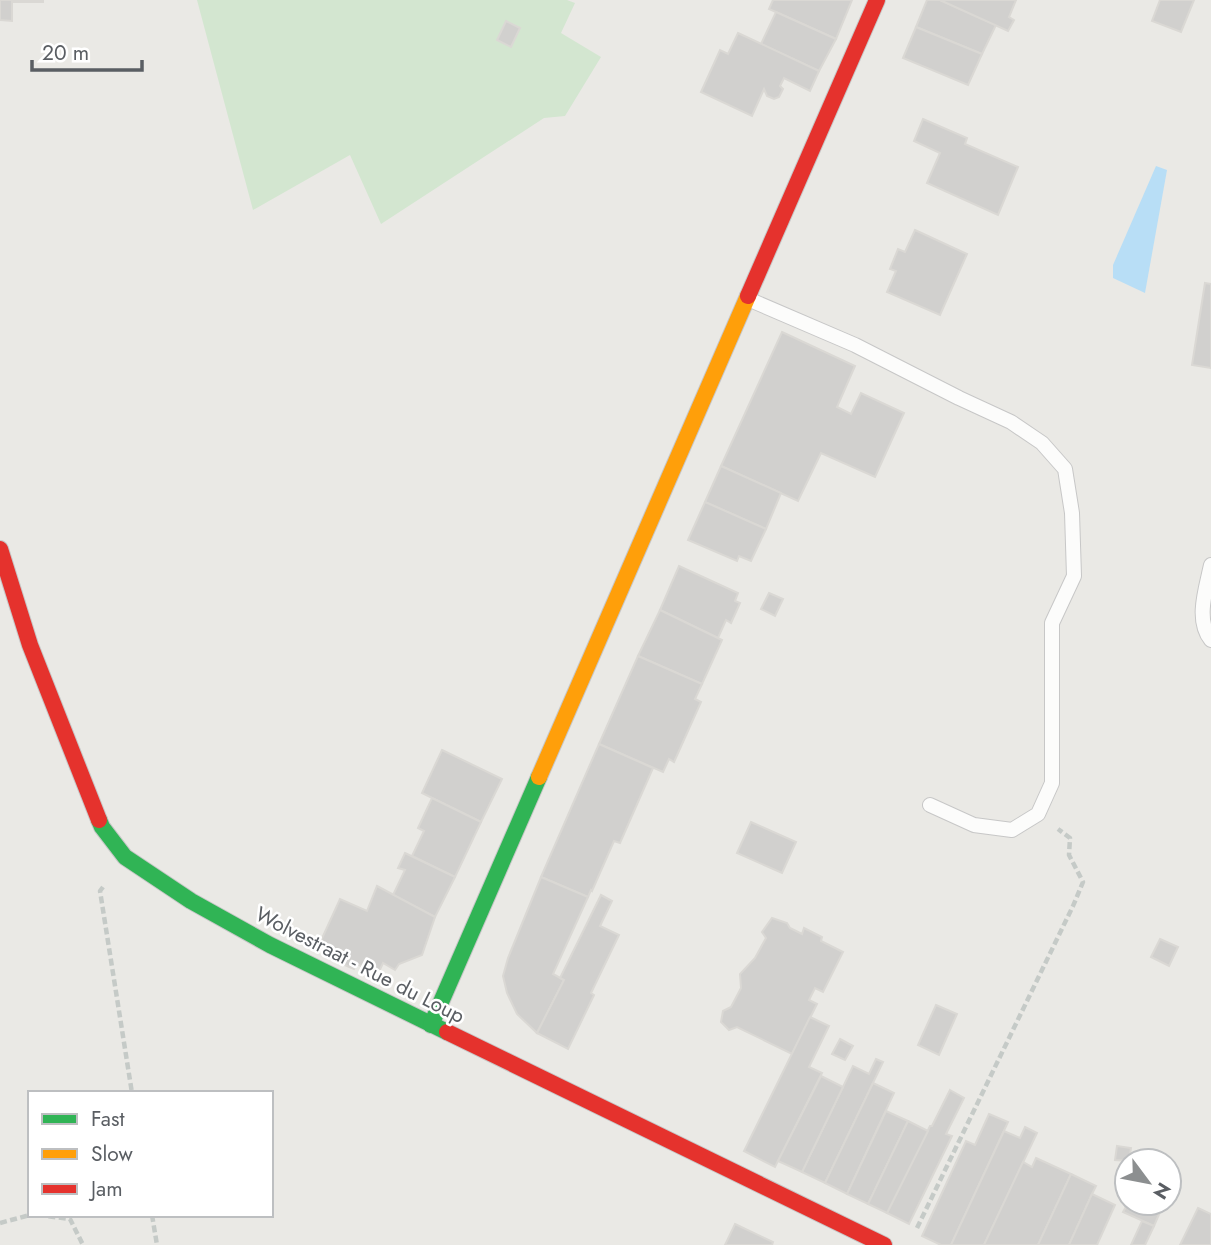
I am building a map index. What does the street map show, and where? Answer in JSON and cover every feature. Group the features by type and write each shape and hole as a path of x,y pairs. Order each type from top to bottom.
{"street":[{"path":"431,1025 877,0"},
{"name":"Wolvestraat - Rue du Loup","path":"0,549 30,645 102,827 125,857 191,901 270,945 884,1245"}],"lane":[{"path":"747,298 855,345 1011,422 1042,443 1065,469 1072,513 1074,576 1052,622 1052,783 1038,814 1012,830 974,825 930,805"},
{"path":"1211,565 1203,603 1205,632 1211,640"}],"path":[{"path":"915,1233 1083,882 1069,855 1070,838 1038,814"},
{"path":"125,857 100,891 132,1091"},
{"path":"0,1223 28,1216"},
{"path":"54,1217 70,1219 83,1245"},
{"path":"152,1217 157,1245"}],"green space":[{"path":"197,0 567,0 575,3 561,33 601,57 565,116 544,118 381,224 350,155 253,210"}],"water":[{"path":"1156,166 1167,170 1145,293 1113,278 1113,265"}],"building":[{"path":"0,0 43,2 12,2 12,21 0,20"},
{"path":"773,0 852,0 836,39 769,9"},
{"path":"927,0 940,0 996,25 982,54 916,27"},
{"path":"940,0 1016,0 1009,17 1014,20 1008,31"},
{"path":"1160,0 1194,0 1181,32 1152,21"},
{"path":"776,12 836,39 819,71 761,44"},
{"path":"506,21 520,28 511,47 497,40"},
{"path":"916,27 982,54 968,85 903,58"},
{"path":"738,33 819,71 810,91 784,78 779,97 774,99 767,96 764,89 752,116 701,92 720,50 728,54"},
{"path":"923,119 967,138 965,144 1018,167 998,215 927,183 940,153 914,141"},
{"path":"915,230 967,254 940,315 887,292 896,271 890,269 898,249 905,252"},
{"path":"1205,283 1211,284 1211,368 1192,365"},
{"path":"782,332 855,366 837,407 851,414 861,393 904,413 875,477 821,453 798,501 721,466"},
{"path":"721,466 781,493 766,529 705,502"},
{"path":"705,502 766,529 751,561 739,556 737,561 688,540"},
{"path":"679,566 738,593 735,601 740,603 731,623 726,620 718,638 660,610"},
{"path":"769,593 783,599 775,616 761,609"},
{"path":"660,610 722,640 702,684 638,656"},
{"path":"638,656 702,684 695,699 701,702 674,762 669,759 663,772 599,744"},
{"path":"599,744 653,768 620,843 614,841 588,897 541,877"},
{"path":"442,750 502,779 481,822 422,793"},
{"path":"432,798 481,822 455,877 412,856 424,831 418,828"},
{"path":"751,822 796,842 782,873 737,853"},
{"path":"405,853 455,877 435,917 393,895 405,870 398,868"},
{"path":"541,877 588,897 553,974 564,980 537,1033 517,1014 507,993 503,976"},
{"path":"377,886 435,917 422,955 399,964 395,970 383,963 378,974 357,964 354,969 335,961 337,956 318,947 340,899 367,911"},
{"path":"601,895 612,901 600,926 619,935 568,1049 537,1033 564,980 560,978"},
{"path":"772,918 787,923 790,928 802,934 804,928 822,937 821,941 843,952 823,992 815,988 809,1000 817,1004 792,1054 737,1027 729,1030 721,1022 723,1011 731,1007 741,988 740,974 755,958 766,938 762,932"},
{"path":"1160,939 1178,947 1169,966 1151,957"},
{"path":"936,1005 957,1014 939,1055 918,1045"},
{"path":"810,1017 829,1026 809,1067 822,1073 775,1167 744,1151"},
{"path":"840,1039 853,1046 845,1060 832,1054"},
{"path":"876,1059 883,1062 825,1183 802,1172 853,1066 869,1074"},
{"path":"821,1076 843,1087 802,1172 778,1161"},
{"path":"873,1083 894,1093 847,1194 825,1183"},
{"path":"950,1090 964,1098 946,1134 952,1136 909,1224 887,1213"},
{"path":"886,1111 908,1121 868,1204 847,1194"},
{"path":"989,1114 1008,1122 951,1245 941,1245 922,1236 966,1141 975,1145"},
{"path":"908,1121 928,1131 887,1213 868,1204"},
{"path":"1025,1127 1037,1133 984,1245 951,1245 1004,1131 1020,1138"},
{"path":"1036,1158 1071,1174 1038,1245 984,1245 1023,1162 1032,1167"},
{"path":"1071,1174 1096,1186 1069,1245 1038,1245"},
{"path":"1092,1194 1113,1204 1097,1245 1069,1245"},
{"path":"1198,1208 1211,1214 1211,1245 1180,1245"},
{"path":"1134,1217 1158,1217 1154,1226"},
{"path":"1142,1221 1154,1226 1145,1245 1131,1245"},
{"path":"735,1224 773,1242 772,1245 725,1245"}],"traffic: fast":[{"path":"431,1025 539,777"},
{"path":"99,820 125,857 191,901 270,945 447,1032"}],"traffic: slow":[{"path":"539,777 748,296"}],"traffic: jam":[{"path":"748,296 877,0"},
{"path":"0,549 30,645 99,820"},
{"path":"447,1032 884,1245"}]}
